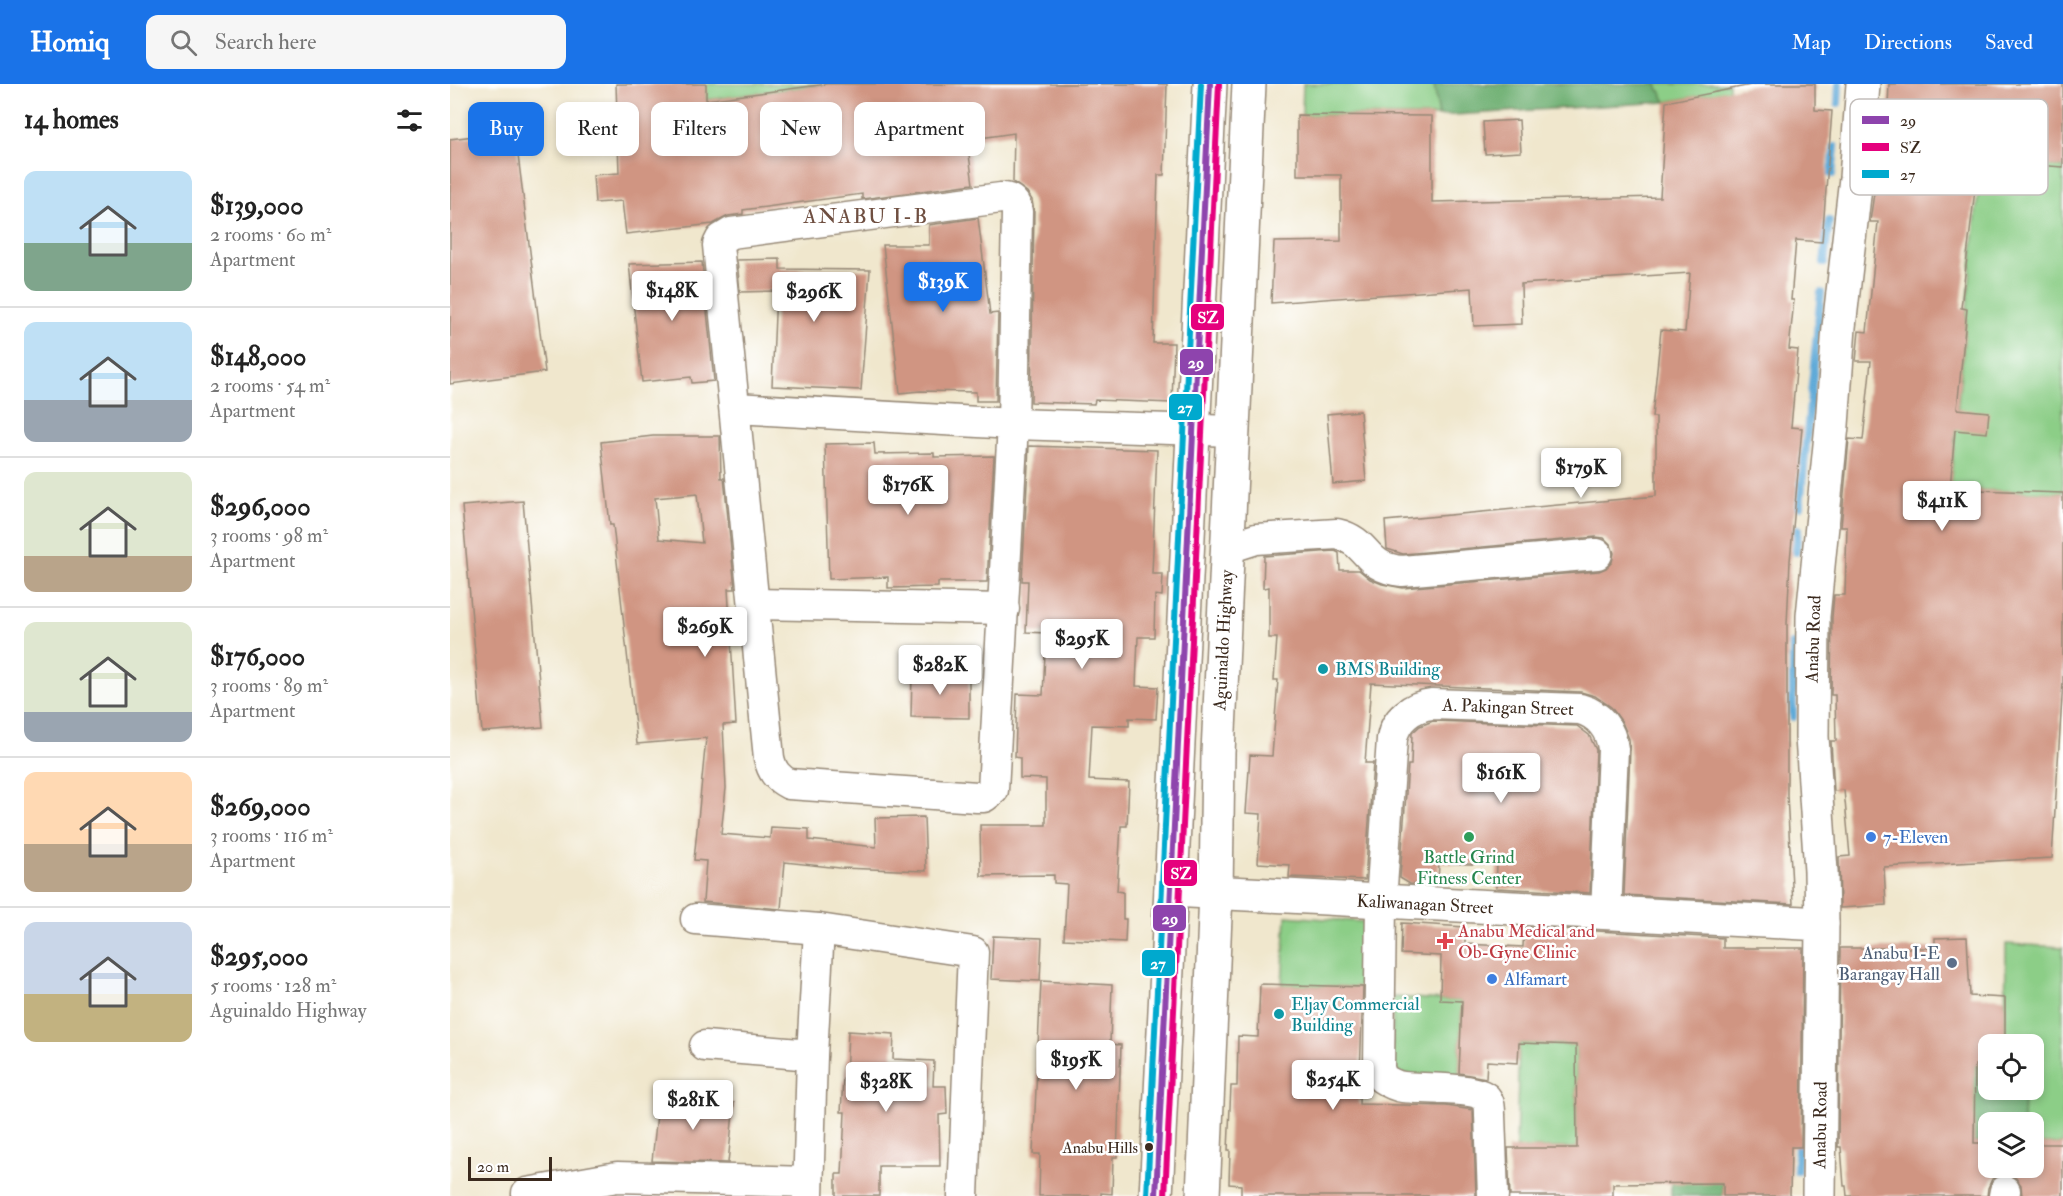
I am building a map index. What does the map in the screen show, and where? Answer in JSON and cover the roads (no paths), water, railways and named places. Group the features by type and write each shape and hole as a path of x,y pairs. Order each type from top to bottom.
{"main road":[{"path":"1156,1196 1210,84"},
{"name":"Aguinaldo Highway","path":"1203,1196 1216,893 1218,753 1249,84"},
{"name":"Anabu Road","path":"1862,99 1863,84"},
{"path":"1205,194 1243,196"},
{"name":"Anabu Road","path":"1819,1196 1822,924 1821,871 1812,737 1813,616 1832,425 1839,327 1854,195"},
{"path":"1178,752 1218,753"},
{"name":"Kaliwanagan Street","path":"1171,890 1822,924"}],"street":[{"path":"1006,198 1013,202 1017,212 1013,424 995,784 990,794 977,797 796,785 789,784 777,776 771,768 735,408 718,251 721,239 731,233 1006,198"},
{"path":"735,408 1013,424 1234,431"},
{"path":"1228,548 1256,539 1338,534 1350,537 1360,544 1369,559 1378,565 1388,570 1402,571 1597,554"},
{"path":"754,604 1004,609"},
{"name":"A. Pakingan Street","path":"1493,1196 1491,1115 1490,1105 1485,1097 1464,1091 1400,1087 1382,1078 1378,1057 1381,902 1392,739 1396,725 1418,707 1432,704 1580,709 1594,715 1611,736 1612,742 1606,914"},
{"path":"696,919 819,929 973,952 963,1196"},
{"path":"528,1196 527,1193 617,1177 661,1187 808,1189 819,929"},
{"path":"705,1046 812,1055"}],"waterway":[{"path":"1838,103 1839,84"},
{"path":"1832,174 1835,147"},
{"path":"1824,263 1829,221"},
{"path":"1800,506 1821,293"},
{"path":"1796,552 1798,529"},
{"path":"1793,644 1793,717"},
{"path":"1797,1171 1798,1147"}],"place":[{"name":"BMS Building","path":"1323,669"},
{"name":"Battle Grind Fitness Center","path":"1469,837"},
{"name":"7-Eleven","path":"1871,837"},
{"name":"Anabu Medical and Ob-Gyne Clinic","path":"1445,941"},
{"name":"Anabu I-E Barangay Hall","path":"1952,963"},
{"name":"Alfamart","path":"1492,979"},
{"name":"Eljay Commercial Building","path":"1279,1014"},
{"name":"Anabu Hills","path":"1149,1147"}],"district":[{"name":"ANABU I-B","path":"866,216"}]}
